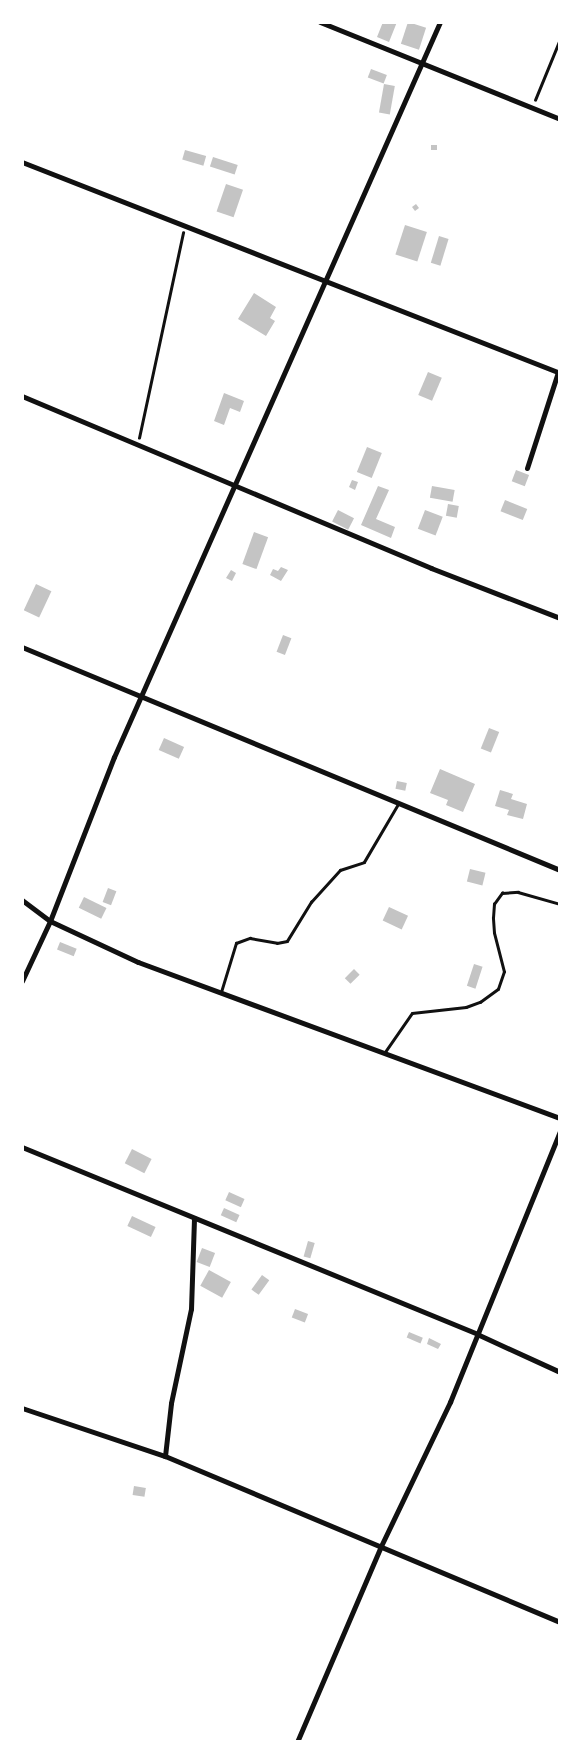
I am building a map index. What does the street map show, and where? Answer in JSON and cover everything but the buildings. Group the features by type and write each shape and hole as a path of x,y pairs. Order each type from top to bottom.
{"street":[{"path":"320,22 560,119"},
{"path":"22,981 50,921 114,757 326,279 424,64 440,22"},
{"path":"22,162 326,279 559,372 527,468"},
{"path":"22,396 236,484 431,568 560,618"},
{"path":"22,647 143,695 560,870"},
{"path":"22,900 50,921 96,944 560,1118"},
{"path":"297,1742 381,1546 450,1402 560,1131"},
{"path":"22,1147 477,1334 560,1372"},
{"path":"165,1456 171,1403 191,1309 194,1218"},
{"path":"22,1408 165,1456 560,1622"}],"lane":[{"path":"221,992 236,943 250,938 277,943 287,941 312,902 340,870 364,862 398,803"},
{"path":"384,1053 412,1013 466,1007 480,1002 498,989 504,972 493,918 494,904 502,893 518,892 560,904"}],"path":[{"path":"532,108 560,39"},
{"path":"138,444 150,376 185,226"}]}
